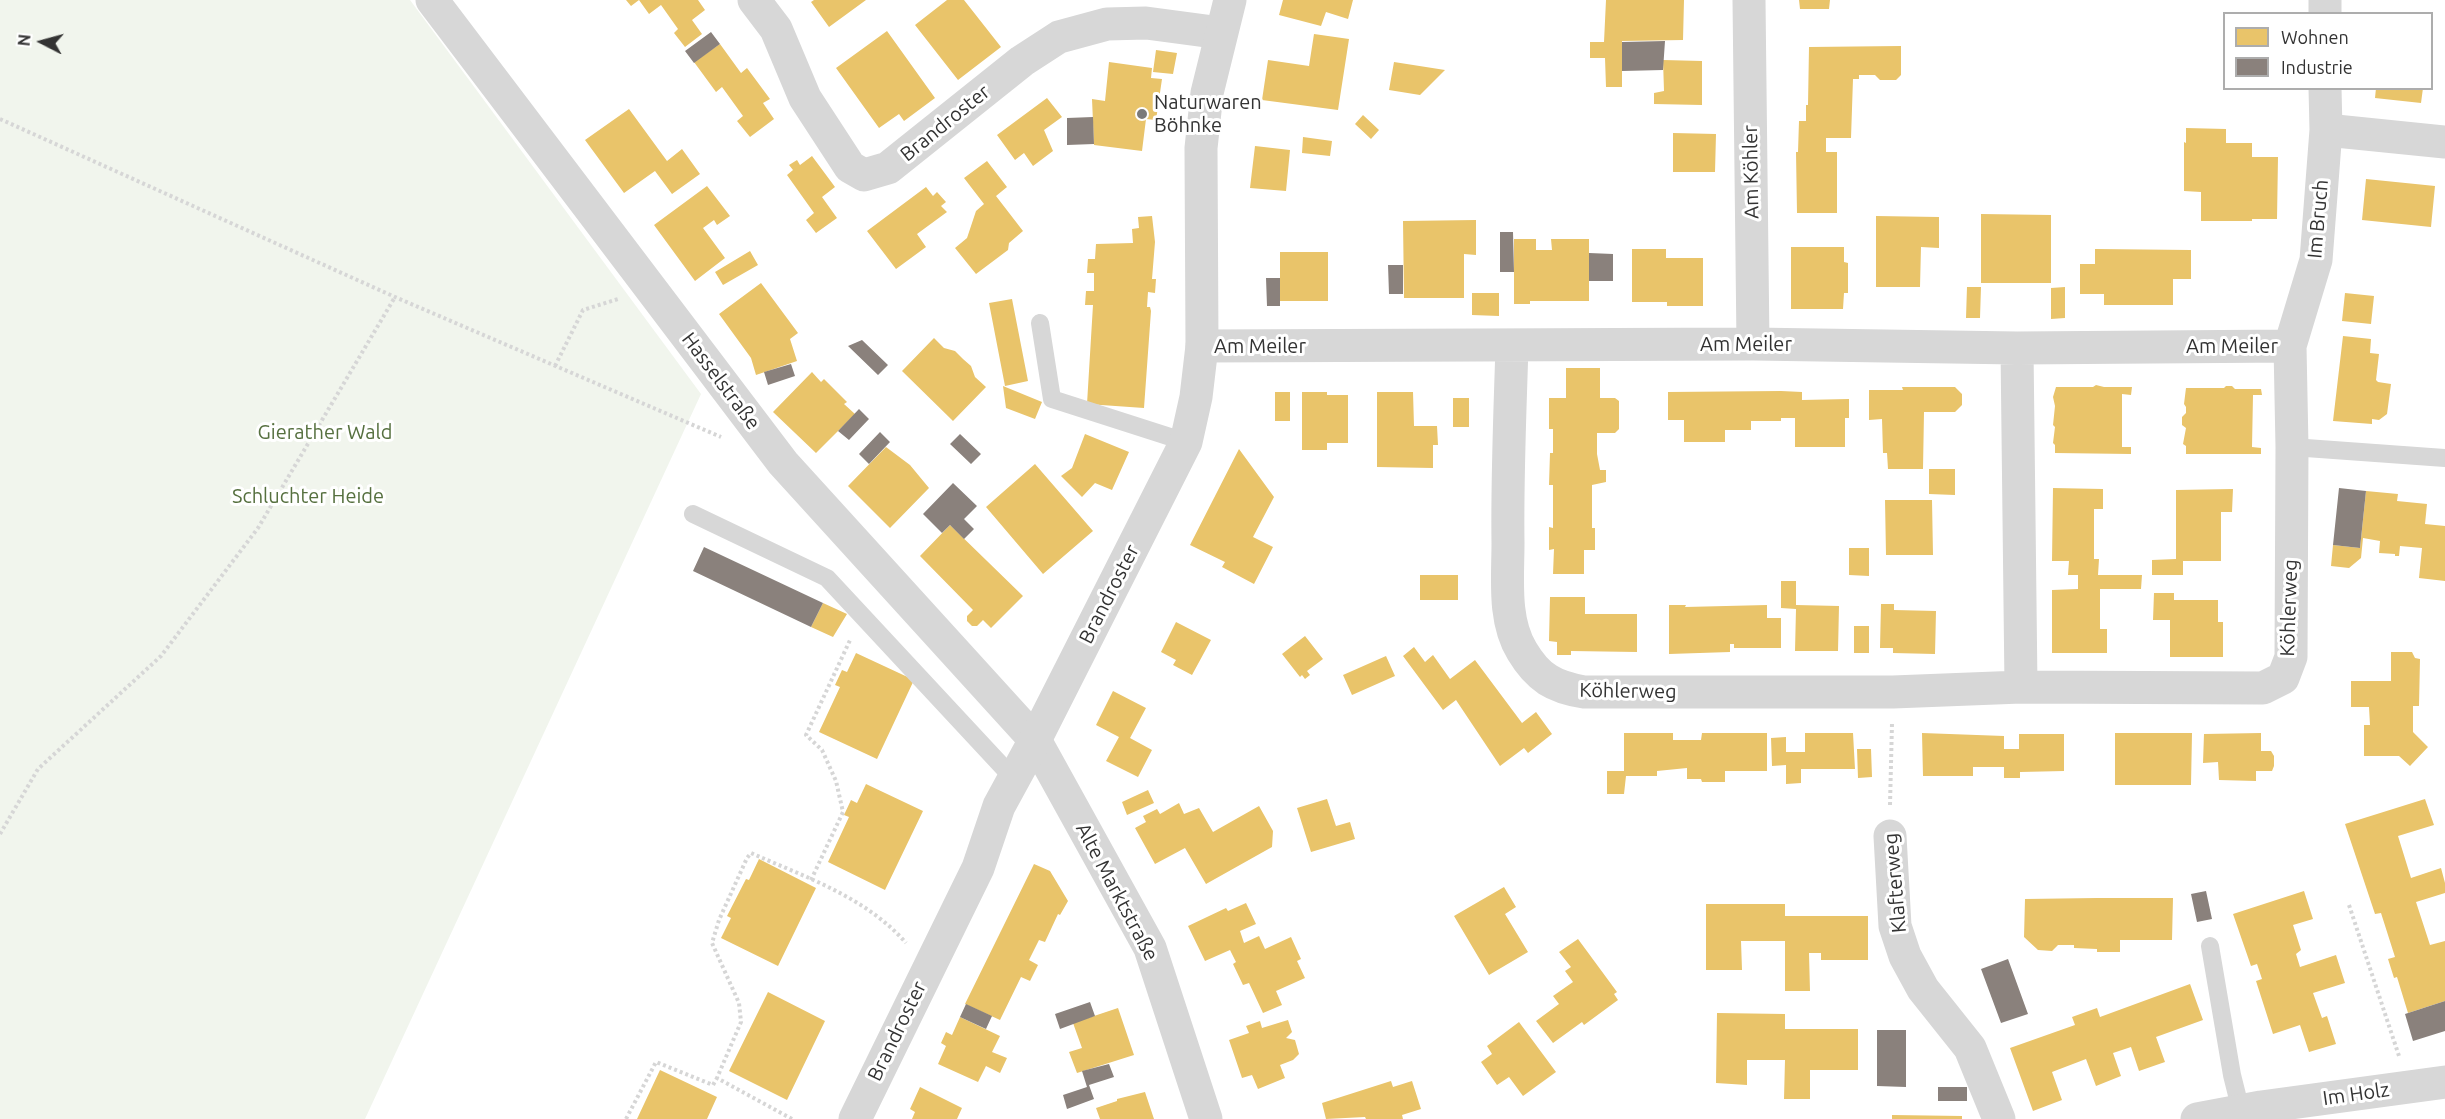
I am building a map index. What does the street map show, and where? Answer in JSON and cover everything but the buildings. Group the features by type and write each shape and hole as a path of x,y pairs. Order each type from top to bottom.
{"street":[{"name":"Hasselstraße","path":"432,0 783,464 1035,740"},
{"name":"Brandroster","path":"754,0 776,29 805,98 850,167 864,175 888,168 1022,61 1059,37 1107,24 1146,23 1221,33"},
{"name":"Brandroster","path":"855,1119 978,868 999,806 1035,740 1186,442 1196,397 1202,346 1201,148 1207,93 1230,0"},
{"name":"Am Köhler","path":"1749,0 1753,344"},
{"name":"Im Bruch","path":"2290,346 2316,260 2326,130 2325,90"},
{"path":"2326,130 2445,142"},
{"name":"Am Meiler","path":"1202,346 1753,344 2017,348 2290,346"},
{"name":"Köhlerweg","path":"1512,346 1507,483 1509,610 1521,650 1538,674 1560,688 1584,692 1893,692 2021,687 2263,688 2283,678 2291,657 2290,346"},
{"path":"2017,348 2021,687"},
{"name":"Alte Marktstraße","path":"1035,740 1150,948 1206,1119"},
{"name":"Klafterweg","path":"1890,836 1895,926 1905,956 1923,989 1970,1048 1999,1119"},
{"name":"Im Holz","path":"2197,1119 2445,1082"}],"lane":[{"path":"1040,323 1052,399 1186,442"},
{"path":"2292,447 2445,458"},
{"path":"693,514 827,578 1014,779"},
{"path":"2210,946 2232,1075 2241,1111"}],"path":[{"path":"0,119 395,297 729,440"},
{"path":"555,366 583,310 651,289"},
{"path":"0,834 38,769 161,656 258,528 395,297"},
{"path":"812,880 843,812 836,781 822,750 806,735 861,616"},
{"name":"Klafterweg","path":"1890,836 1893,692"},
{"path":"626,1119 656,1062 713,1085 717,1078 741,1022 740,1003 712,943 719,920 747,858 751,854 837,890 894,929 928,969"},
{"path":"2349,905 2409,1086"},
{"path":"717,1078 792,1119"}],"green space":[{"name":"Schluchter Heide","path":"0,0 410,0 701,394 365,1119 0,1119"}],"place":[{"name":"Naturwaren Böhnke","path":"1142,114"}],"park label":[{"name":"Gierather Wald","path":"325,432"}]}
